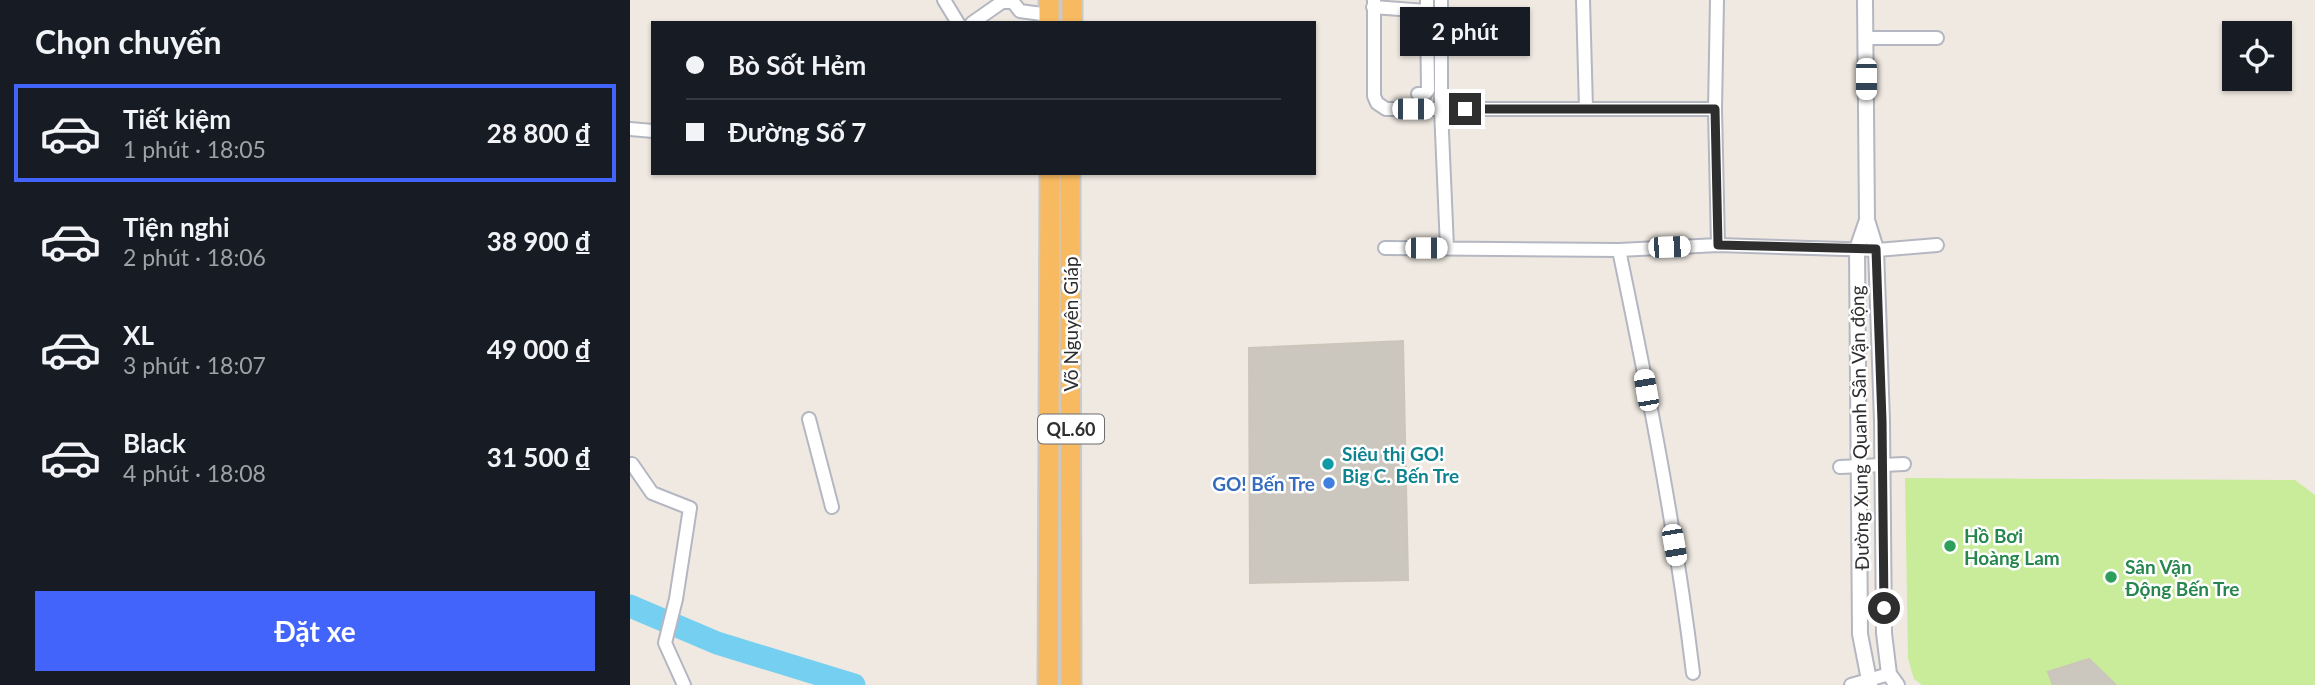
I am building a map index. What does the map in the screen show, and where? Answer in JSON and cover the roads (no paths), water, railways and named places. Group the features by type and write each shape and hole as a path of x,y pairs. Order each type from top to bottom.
{"highway":[{"path":"1072,0 1072,21"},
{"name":"Võ Nguyên Giáp","path":"1048,685 1049,175"},
{"name":"Võ Nguyên Giáp","path":"1070,175 1071,685"}],"street":[{"path":"944,0 957,21"},
{"path":"1072,0 1078,0"},
{"path":"1441,0 1441,109 1447,248"},
{"path":"1583,0 1586,108"},
{"path":"1717,0 1715,109 1718,245"},
{"path":"1865,0 1867,220"},
{"path":"975,21 1007,1 1013,2 1020,11 1049,13"},
{"path":"1418,94 1425,94 1428,90 1427,6 1374,3 1374,96 1377,103 1386,109 1715,109"},
{"path":"1866,38 1937,38"},
{"path":"630,129 651,131"},
{"name":"Đường Xung Quanh Sân Vận động","path":"1867,220 1857,249 1860,634 1869,683"},
{"name":"Đường Xung Quanh Sân Vận động","path":"1867,220 1876,249 1883,465 1884,633 1893,679"},
{"path":"1385,248 1619,250 1718,245 1876,249 1937,245"},
{"path":"1619,250 1684,600 1692,673"},
{"path":"809,419 832,508"},
{"path":"632,464 652,492 690,509 676,598 665,643 684,685"},
{"path":"1840,467 1904,464"},
{"path":"1851,685 1893,679"}],"waterway":[{"path":"630,606 717,643 854,685"}],"place":[{"name":"Siêu thị GO! Big C. Bến Tre","path":"1328,464"},
{"name":"GO! Bến Tre","path":"1329,483"},
{"name":"Hồ Bơi Hoàng Lam","path":"1950,546"},
{"name":"Sân Vận Động Bến Tre","path":"2111,577"}]}
